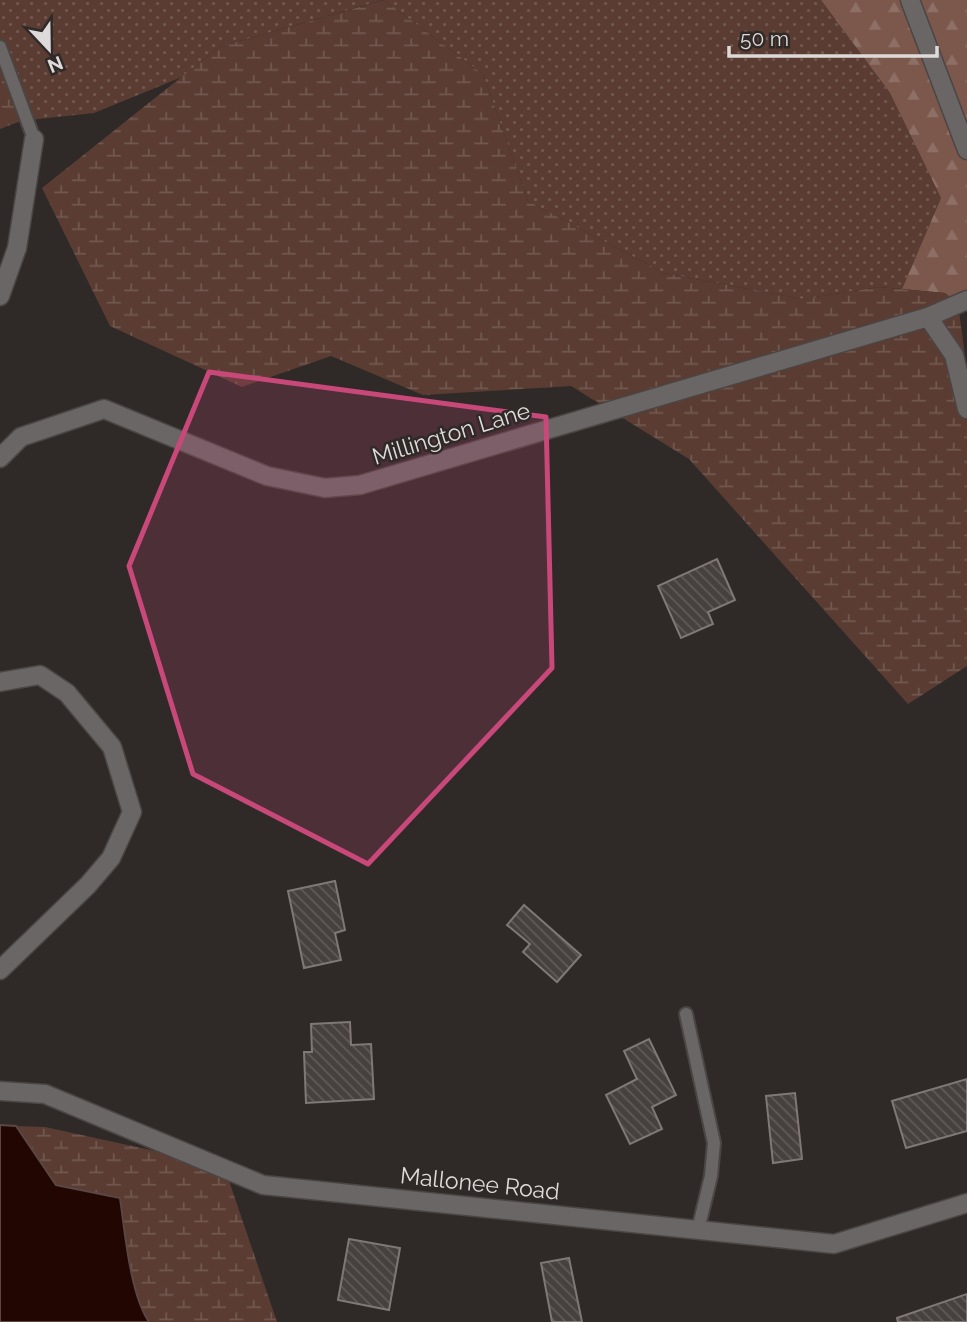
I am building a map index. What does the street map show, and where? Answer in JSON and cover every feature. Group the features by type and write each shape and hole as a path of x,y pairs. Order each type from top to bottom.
{"street":[{"path":"910,0 967,150"},
{"path":"0,296 17,248 34,139"},
{"name":"Millington Lane","path":"0,458 21,438 104,409 267,476 325,488 360,485 928,317 967,300"},
{"path":"928,317 954,355 967,409"},
{"path":"0,682 40,675 68,693 113,747 132,812 111,858 88,885 0,970"},
{"name":"Mallonee Road","path":"0,1091 45,1094 263,1185 834,1244 967,1203"}],"lane":[{"path":"0,47 34,139"},
{"path":"686,1014 714,1143 711,1176 698,1230"}],"highlighted area":[{"path":"209,372 546,417 552,668 368,864 193,774 129,566"}],"green space":[{"path":"0,0 383,0 219,47 182,77 94,113 20,121 26,119 0,53"},
{"path":"384,0 821,0 890,93 941,198 902,289 879,287 802,299 664,273 528,201 483,74"},
{"path":"384,0 483,74 528,201 664,273 802,299 879,287 945,293 958,304 967,370 967,666 908,704 689,459 571,386 423,395 331,356 242,387 110,326 42,188 219,47"},
{"path":"821,0 967,0 967,300 958,304 945,293 902,289 941,198 890,93"},
{"path":"0,53 26,119 0,129"},
{"path":"16,1126 45,1127 224,1166 277,1322 149,1322 137,1296 133,1279 120,1198 56,1185"}],"shaded area":[{"path":"0,1125 16,1126 56,1185 120,1198 133,1279 137,1296 149,1322 0,1322"}],"building":[{"path":"717,559 735,600 708,612 713,624 681,638 658,586"},
{"path":"335,881 345,930 335,933 341,960 304,968 288,891"},
{"path":"524,905 581,955 557,982 523,952 530,944 507,925"},
{"path":"350,1022 351,1045 371,1044 374,1099 306,1103 304,1052 312,1052 311,1024"},
{"path":"649,1039 676,1095 652,1107 662,1129 630,1144 606,1095 637,1079 624,1051"},
{"path":"967,1079 967,1131 906,1148 892,1101"},
{"path":"795,1093 802,1159 773,1163 766,1096"},
{"path":"349,1239 400,1248 389,1310 338,1300"},
{"path":"569,1258 582,1322 552,1322 541,1263"},
{"path":"967,1294 967,1322 898,1322 897,1318"}]}
